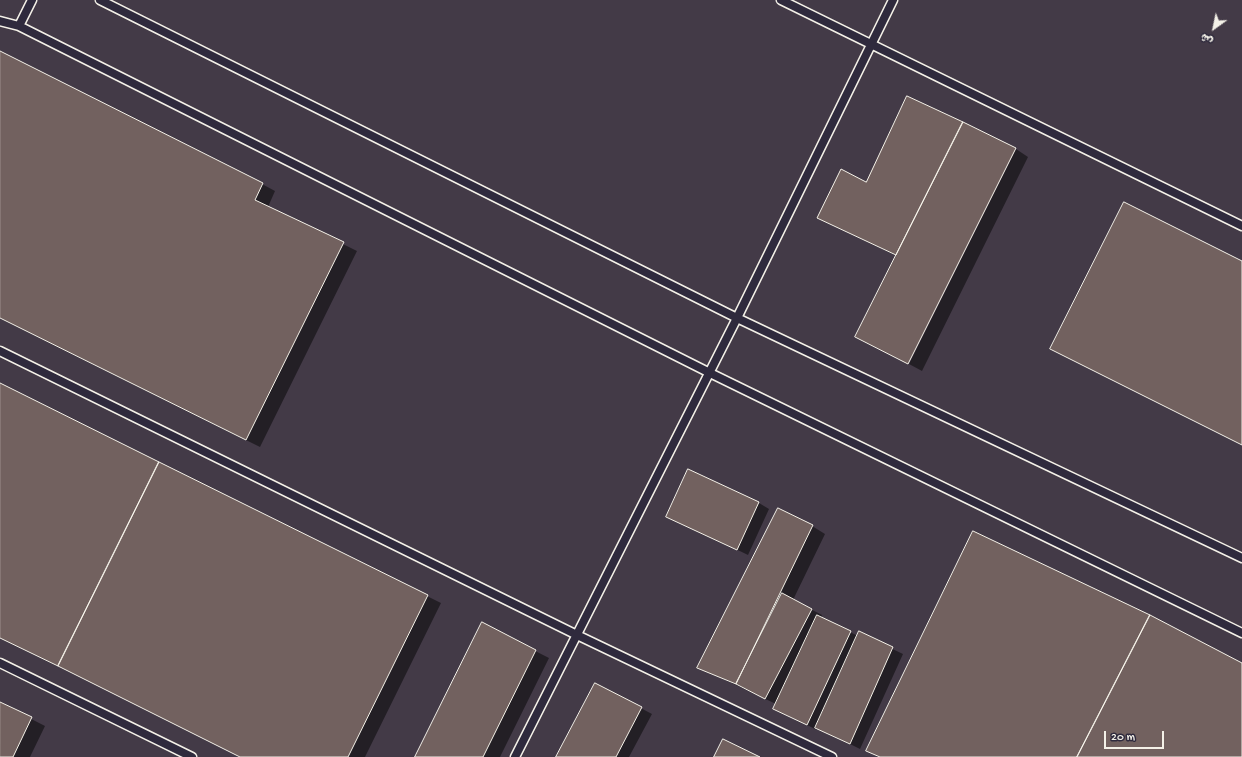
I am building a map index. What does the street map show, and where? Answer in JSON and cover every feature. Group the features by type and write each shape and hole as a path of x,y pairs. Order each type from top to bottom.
{"lane":[{"path":"19,26 32,0"},
{"path":"100,0 737,318 1242,558"},
{"path":"781,0 1242,226"},
{"path":"515,757 710,373 893,0"},
{"path":"0,21 19,26 710,373 1242,633"},
{"path":"0,351 577,635 832,757"},
{"path":"0,663 192,757"}],"shaded area":[{"path":"0,0 1242,0 1242,757 0,757"}],"building":[{"path":"0,51 263,183 255,200 344,242 246,440 0,318"},
{"path":"907,96 963,122 896,255 817,218 841,169 866,182"},
{"path":"963,122 1016,148 908,364 855,337"},
{"path":"1124,202 1242,261 1242,445 1050,349"},
{"path":"0,383 159,462 58,666 0,638"},
{"path":"159,462 428,595 348,757 240,757 58,666"},
{"path":"688,469 759,502 737,550 666,517"},
{"path":"778,508 813,525 736,684 697,668"},
{"path":"973,531 1150,615 1077,757 880,757 866,751"},
{"path":"782,593 812,609 765,699 736,684"},
{"path":"817,615 851,631 807,725 773,709"},
{"path":"1150,615 1242,663 1242,757 1077,757"},
{"path":"482,622 536,650 483,757 415,757"},
{"path":"859,631 893,647 850,744 815,728"},
{"path":"595,683 642,707 616,757 556,757"},
{"path":"0,702 32,717 13,757 0,757"},
{"path":"723,739 760,757 714,757"}]}
